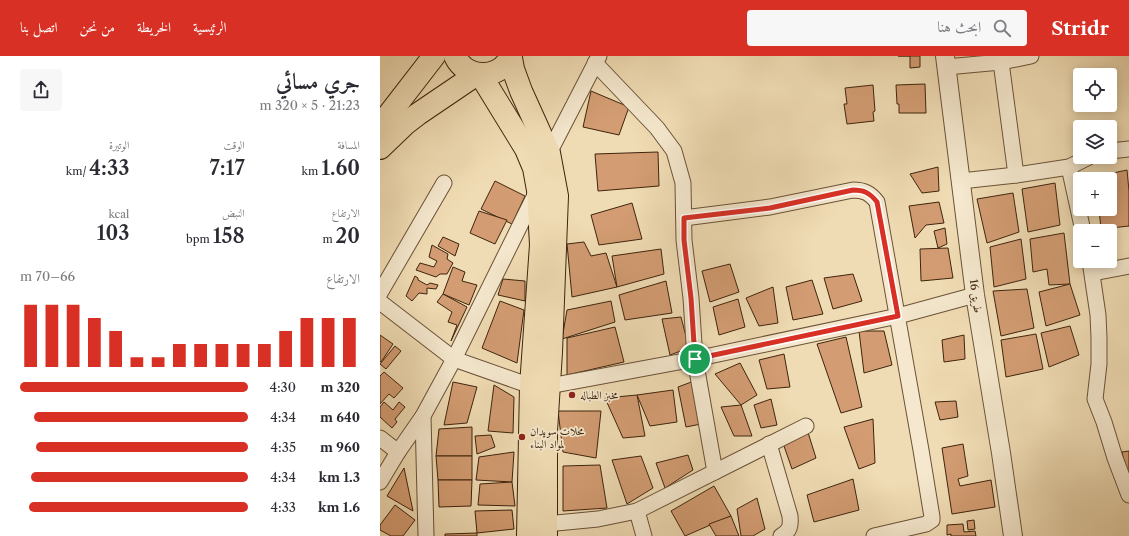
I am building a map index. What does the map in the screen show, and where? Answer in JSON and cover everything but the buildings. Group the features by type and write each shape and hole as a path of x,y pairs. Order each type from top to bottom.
{"main road":[{"path":"380,126 434,56"},
{"path":"455,56 461,66 469,71 479,74 489,74 498,71 505,66 511,57"},
{"path":"511,57 513,69 521,91 550,153 557,196 528,536"},
{"path":"380,148 405,124 418,114 479,74"},
{"path":"479,74 526,149 534,168 538,190 541,245 540,386 546,431 546,530"}],"street":[{"path":"945,62 1001,62 1031,56"},
{"path":"550,153 597,60 658,128 674,151 683,183 684,240 691,298 695,359 714,472"},
{"name":"طريق 16","path":"945,62 975,295 1002,453 1013,536"},
{"path":"1001,62 1016,175"},
{"path":"1117,150 1129,149"},
{"path":"961,181 1016,175 1069,167 1075,164"},
{"path":"1069,167 1081,224"},
{"path":"380,293 444,183"},
{"path":"380,482 398,452 423,416 454,359 538,190"},
{"path":"684,218 770,208 853,190 862,190 872,196 877,202 898,316 932,520 926,524 874,536"},
{"path":"1117,266 1129,266"},
{"path":"1091,268 1099,338 1099,364 1095,399 1129,495"},
{"path":"380,302 454,359 540,386 695,359 898,316 975,295"},
{"path":"423,416 426,536"},
{"path":"546,530 637,511 806,426"},
{"path":"380,438 398,452"},
{"path":"769,444 790,516 791,525 788,531 781,536"},
{"path":"637,511 644,536"}],"place":[{"name":"مخبز الطباله","path":"572,395"},
{"name":"محلات سويدان لمواد البناء","path":"522,437"}],"route":[{"path":"853,190 862,190 872,196 877,202 898,316 695,359 691,298 684,240 684,218 770,208 853,190"}]}
